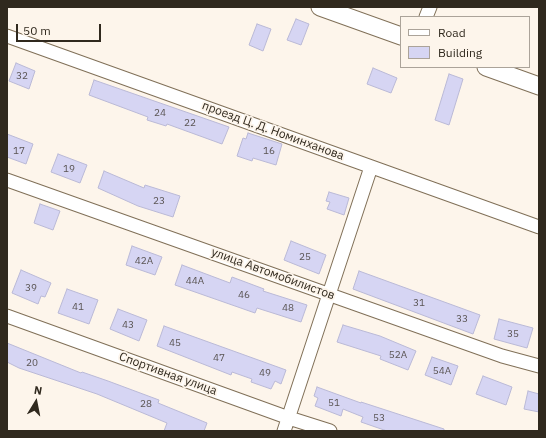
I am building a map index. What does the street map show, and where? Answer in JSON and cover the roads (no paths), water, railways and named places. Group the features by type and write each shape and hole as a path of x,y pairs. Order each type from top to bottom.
{"street":[{"path":"320,7 400,36"},
{"name":"проезд Ц. Д. Номинханова","path":"7,36 539,227"},
{"path":"489,68 539,86"},
{"path":"284,431 372,166"},
{"name":"улица Автомобилистов","path":"7,180 502,356 539,366"},
{"name":"Спортивная улица","path":"7,316 289,418 330,431"}]}
